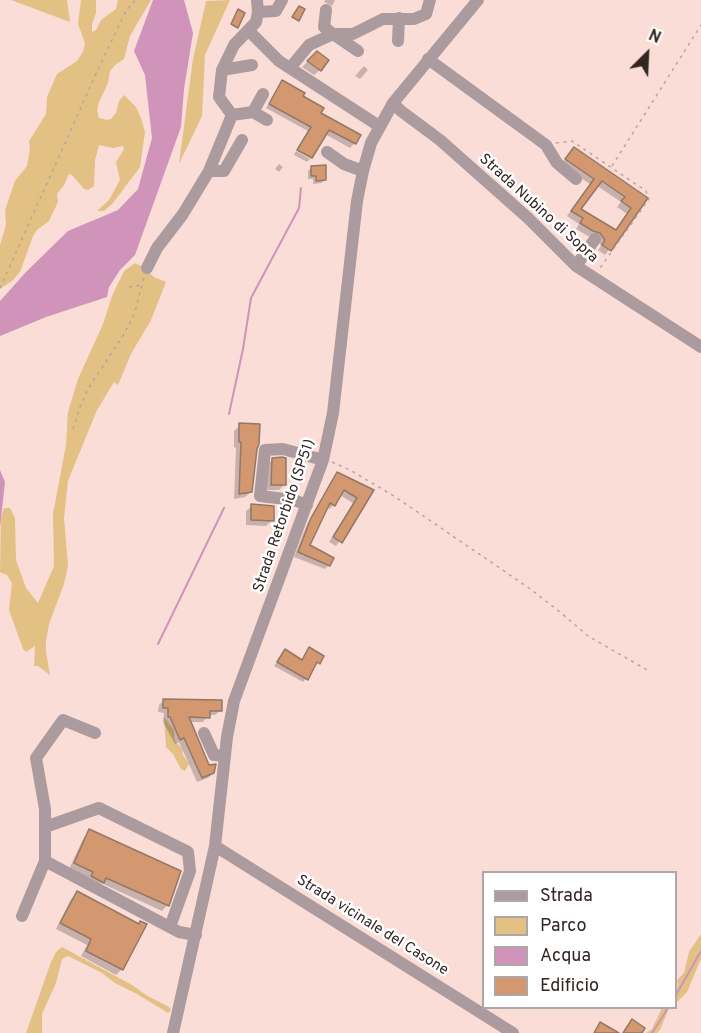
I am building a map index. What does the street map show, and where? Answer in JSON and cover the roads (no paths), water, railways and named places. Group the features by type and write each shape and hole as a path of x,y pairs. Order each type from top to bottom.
{"street":[{"path":"232,115 219,97 222,70 234,45 256,22 257,6 276,11 282,0"},
{"path":"290,68 309,45 333,34 352,34 383,19 414,19 426,14 430,0"},
{"name":"Strada Retorbido (SP51)","path":"173,1033 215,846 234,701 323,460 333,413 356,212 363,171 379,126 393,102 478,0"},
{"path":"326,10 324,27 358,51"},
{"path":"398,41 399,18"},
{"path":"248,30 279,61 379,126"},
{"path":"428,59 546,145 557,164 576,179"},
{"path":"222,70 252,65"},
{"path":"253,112 262,94"},
{"name":"Strada Nubino di Sopra","path":"393,102 508,200 576,266 701,347"},
{"path":"232,115 253,112 267,120"},
{"path":"147,268 157,248 183,214 209,171 232,115"},
{"path":"209,171 224,171 243,140"},
{"path":"327,152 345,164 363,171"},
{"path":"576,266 595,239"},
{"path":"307,505 294,500 260,495 265,450 283,449 323,460"},
{"path":"22,916 45,861 45,809 36,758 63,720 95,733"},
{"path":"204,733 214,755 225,756"},
{"path":"45,827 99,808 188,852 190,871 170,927"},
{"name":"Strada vicinale del Casone","path":"215,846 321,910 513,1033"},
{"path":"45,861 179,932 196,935"}],"water":[{"path":"153,0 184,0 193,33 184,89 181,127 135,255 120,270 109,287 107,297 46,317 0,336 0,301 26,272 68,231 118,210 138,189 152,138 145,75 134,51"},
{"path":"0,470 5,482 0,528"}],"waterway":[{"path":"229,414 251,298 299,208 301,188"},
{"path":"158,644 224,508"},
{"path":"677,993 701,951"},
{"path":"652,1033 667,1009"}]}
